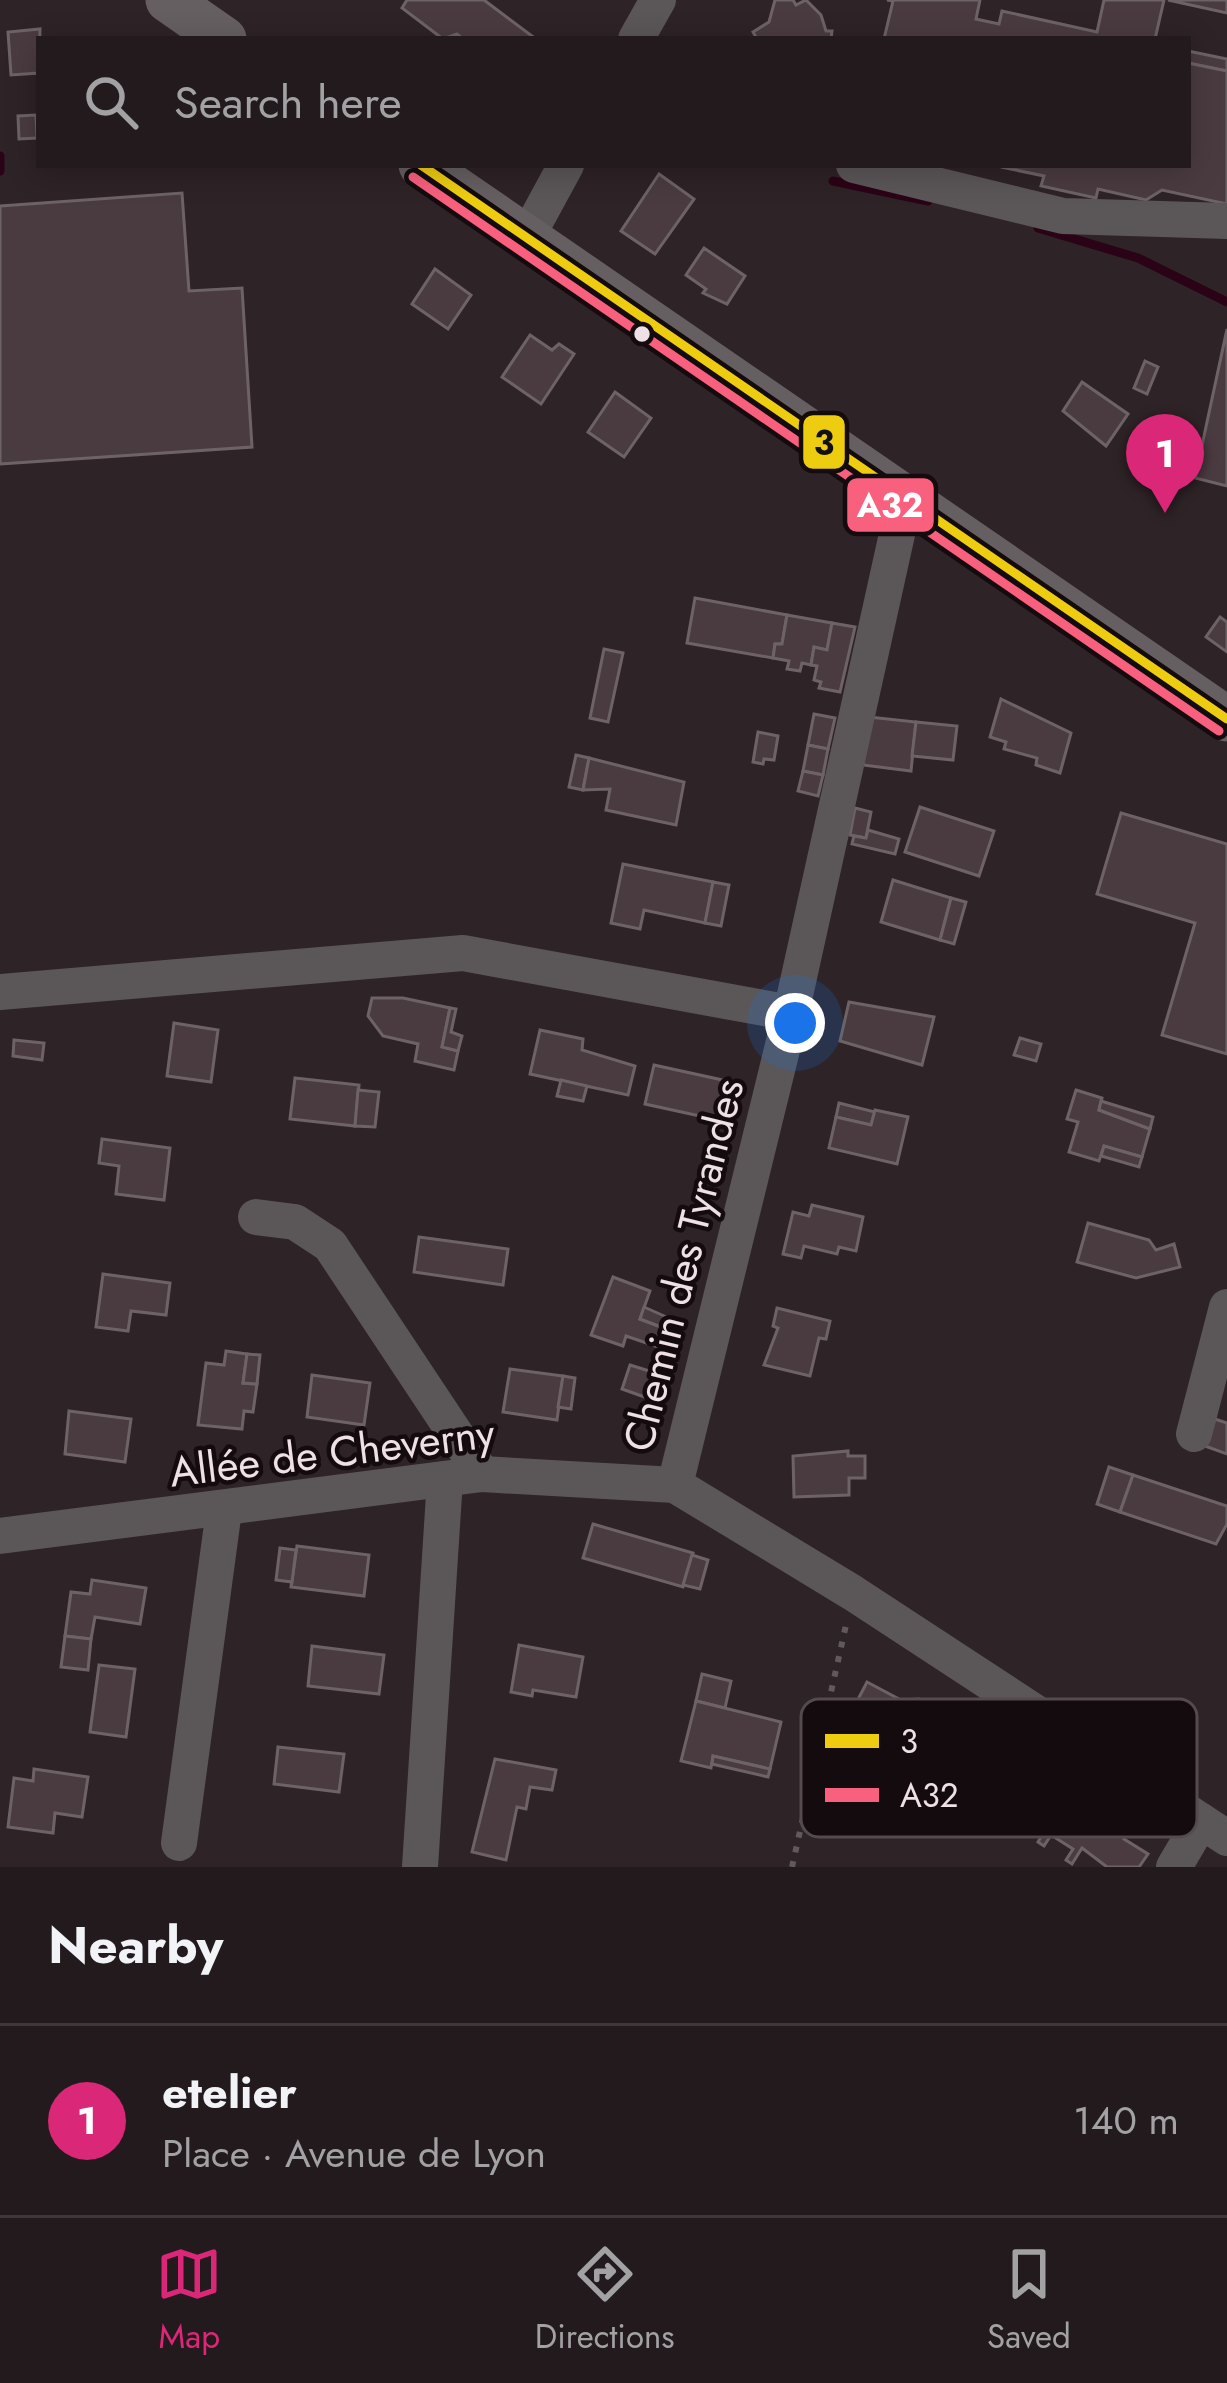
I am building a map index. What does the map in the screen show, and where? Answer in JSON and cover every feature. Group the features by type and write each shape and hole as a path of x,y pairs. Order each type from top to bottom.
{"main road":[{"path":"168,0 220,36"},
{"path":"426,168 1227,719"}],"street":[{"path":"638,36 658,0"},
{"path":"528,235 564,168"},
{"path":"866,168 1063,217 1227,221"},
{"name":"Chemin des Tyrandes","path":"904,498 791,1013 675,1485 1014,1699"},
{"path":"0,992 463,953 791,1013"},
{"path":"256,1217 295,1222 330,1245 482,1474"},
{"path":"1194,1435 1227,1307"},
{"name":"Allée de Cheverny","path":"0,1536 482,1474 675,1485"},
{"path":"420,1867 445,1479"},
{"path":"179,1843 224,1510"},
{"path":"1174,1867 1214,1830"}],"path":[{"path":"829,1699 853,1593"},
{"path":"792,1867 801,1827"}],"building":[{"path":"407,0 484,0 532,36 439,36 402,8"},
{"path":"775,0 793,0 796,5 806,0 821,15 831,36 755,36 753,32 769,22"},
{"path":"887,0 980,0 976,19 999,24 1002,11 1097,32 1104,0 1164,0 1156,36 885,36 893,1"},
{"path":"1168,0 1227,0 1227,13"},
{"path":"40,29 36,73 11,75 8,32"},
{"path":"1191,52 1227,59 1227,71 1191,64"},
{"path":"1191,64 1227,71 1227,204 1162,190 1146,200 1098,189 1096,198 1041,186 1044,176 1006,168 1191,168"},
{"path":"36,115 36,138 19,139 18,116"},
{"path":"659,174 694,199 655,254 621,231"},
{"path":"182,193 189,291 242,288 252,447 0,464 0,206"},
{"path":"704,248 745,276 727,304 703,293 706,289 686,275"},
{"path":"435,269 471,295 448,329 412,304"},
{"path":"1227,329 1227,486 1195,478"},
{"path":"530,335 552,350 559,344 574,354 541,404 502,377"},
{"path":"1145,361 1158,367 1147,394 1134,388"},
{"path":"1082,382 1128,414 1106,446 1063,411"},
{"path":"615,392 651,418 624,457 588,432"},
{"path":"695,598 787,615 782,644 775,644 773,658 687,643"},
{"path":"787,615 832,623 827,650 814,647 811,665 802,663 800,671 787,669 789,661 773,658 775,644 782,644"},
{"path":"1220,617 1227,622 1227,652 1206,637"},
{"path":"832,623 855,627 840,692 819,688 821,682 814,680 817,666 811,665 814,647 827,650"},
{"path":"604,649 623,653 608,722 590,718"},
{"path":"1001,699 1071,733 1060,773 1036,765 1037,758 1004,749 1006,742 990,737"},
{"path":"814,714 835,718 828,749 808,745"},
{"path":"869,717 916,722 911,771 863,765"},
{"path":"916,722 957,726 953,760 912,756"},
{"path":"758,732 778,736 774,760 764,759 763,764 753,762"},
{"path":"808,745 828,749 823,775 803,771"},
{"path":"576,755 589,758 583,790 569,787"},
{"path":"589,758 684,782 676,825 606,810 610,789 583,790"},
{"path":"803,771 823,775 818,796 798,791"},
{"path":"920,807 994,831 979,876 905,852"},
{"path":"855,808 871,812 866,838 850,835"},
{"path":"1121,813 1227,844 1227,1054 1162,1035 1195,923 1097,894"},
{"path":"868,830 899,839 895,854 852,844 854,836 866,838"},
{"path":"623,864 713,882 705,923 644,910 640,929 611,923"},
{"path":"893,880 951,898 940,940 881,922"},
{"path":"713,882 729,885 721,926 705,923"},
{"path":"951,898 966,902 954,944 940,940"},
{"path":"372,998 403,998 450,1008 442,1047 458,1051 454,1070 415,1061 418,1044 383,1036 368,1016"},
{"path":"849,1002 934,1017 922,1065 840,1041"},
{"path":"450,1008 456,1009 451,1032 462,1036 458,1051 442,1047"},
{"path":"174,1023 218,1030 211,1082 167,1076"},
{"path":"540,1030 583,1039 582,1050 635,1066 628,1095 530,1074"},
{"path":"1020,1038 1041,1044 1036,1061 1014,1055"},
{"path":"14,1040 44,1043 42,1060 13,1056"},
{"path":"654,1065 727,1081 718,1120 645,1104"},
{"path":"295,1078 359,1085 355,1126 290,1119"},
{"path":"561,1080 587,1086 583,1101 557,1096"},
{"path":"358,1090 379,1092 375,1127 355,1126"},
{"path":"1076,1090 1102,1098 1099,1110 1150,1129 1142,1157 1104,1146 1099,1161 1069,1152 1078,1122 1067,1119"},
{"path":"1101,1101 1153,1117 1150,1129 1099,1110"},
{"path":"839,1103 875,1112 871,1125 836,1117"},
{"path":"875,1110 908,1117 897,1164 829,1148 836,1117 871,1125"},
{"path":"102,1139 170,1148 164,1200 116,1194 119,1166 99,1163"},
{"path":"1104,1146 1142,1157 1139,1167 1101,1156"},
{"path":"812,1205 863,1217 856,1251 839,1247 837,1254 804,1246 801,1258 783,1254 793,1212 809,1216"},
{"path":"1088,1223 1149,1240 1156,1250 1174,1244 1180,1267 1136,1278 1077,1262"},
{"path":"419,1237 508,1249 503,1285 414,1272"},
{"path":"103,1274 170,1283 166,1315 131,1311 128,1331 96,1327"},
{"path":"613,1277 650,1291 640,1319 677,1333 670,1351 626,1336 623,1346 591,1335"},
{"path":"644,1307 680,1323 677,1333 640,1319"},
{"path":"777,1308 830,1321 826,1339 819,1338 810,1376 764,1365 778,1328 773,1326"},
{"path":"226,1351 247,1354 243,1383 257,1384 253,1412 244,1411 242,1429 198,1425 206,1363 224,1365"},
{"path":"247,1354 260,1355 257,1384 243,1383"},
{"path":"630,1365 662,1375 653,1400 622,1389"},
{"path":"510,1369 563,1376 557,1420 503,1412"},
{"path":"312,1375 370,1383 364,1425 307,1417"},
{"path":"563,1376 575,1378 571,1409 558,1407"},
{"path":"69,1411 131,1419 125,1462 65,1454"},
{"path":"1215,1419 1227,1423 1227,1454 1205,1446"},
{"path":"848,1451 848,1456 865,1456 865,1478 849,1478 849,1495 794,1497 793,1456"},
{"path":"1109,1467 1133,1475 1120,1512 1097,1504"},
{"path":"1133,1475 1227,1506 1227,1524 1216,1544 1120,1512"},
{"path":"593,1524 693,1553 683,1587 583,1558"},
{"path":"297,1546 369,1555 364,1596 291,1587"},
{"path":"280,1548 296,1550 292,1582 276,1580"},
{"path":"692,1555 708,1560 700,1589 683,1585"},
{"path":"92,1580 146,1588 140,1624 95,1617 91,1639 65,1636 71,1592 90,1594"},
{"path":"65,1636 91,1639 88,1670 61,1667"},
{"path":"519,1645 583,1657 576,1697 533,1690 532,1696 511,1692"},
{"path":"312,1646 384,1655 379,1694 308,1686"},
{"path":"99,1665 135,1669 126,1737 90,1732"},
{"path":"702,1674 731,1681 725,1708 696,1701"},
{"path":"867,1682 899,1699 858,1699"},
{"path":"696,1701 781,1722 770,1769 713,1756 711,1768 681,1761"},
{"path":"278,1747 344,1754 339,1792 274,1784"},
{"path":"713,1756 770,1769 768,1777 712,1764"},
{"path":"495,1759 556,1770 552,1790 530,1787 526,1809 517,1807 506,1860 472,1852"},
{"path":"34,1769 88,1777 82,1817 55,1813 53,1833 8,1827 14,1778 33,1781"},
{"path":"1054,1837 1125,1837 1148,1854 1139,1867 1107,1867 1082,1848 1072,1864 1066,1860 1073,1849"}],"waterway":[{"path":"0,156 0,171"},
{"path":"833,181 928,201"},
{"path":"1038,228 1138,258 1227,302"}],"transit line":[{"name":"3","path":"425,168 1227,719"},
{"name":"A32","path":"413,177 1219,731"}],"place":[{"name":"etelier","path":"1165,513"}]}
